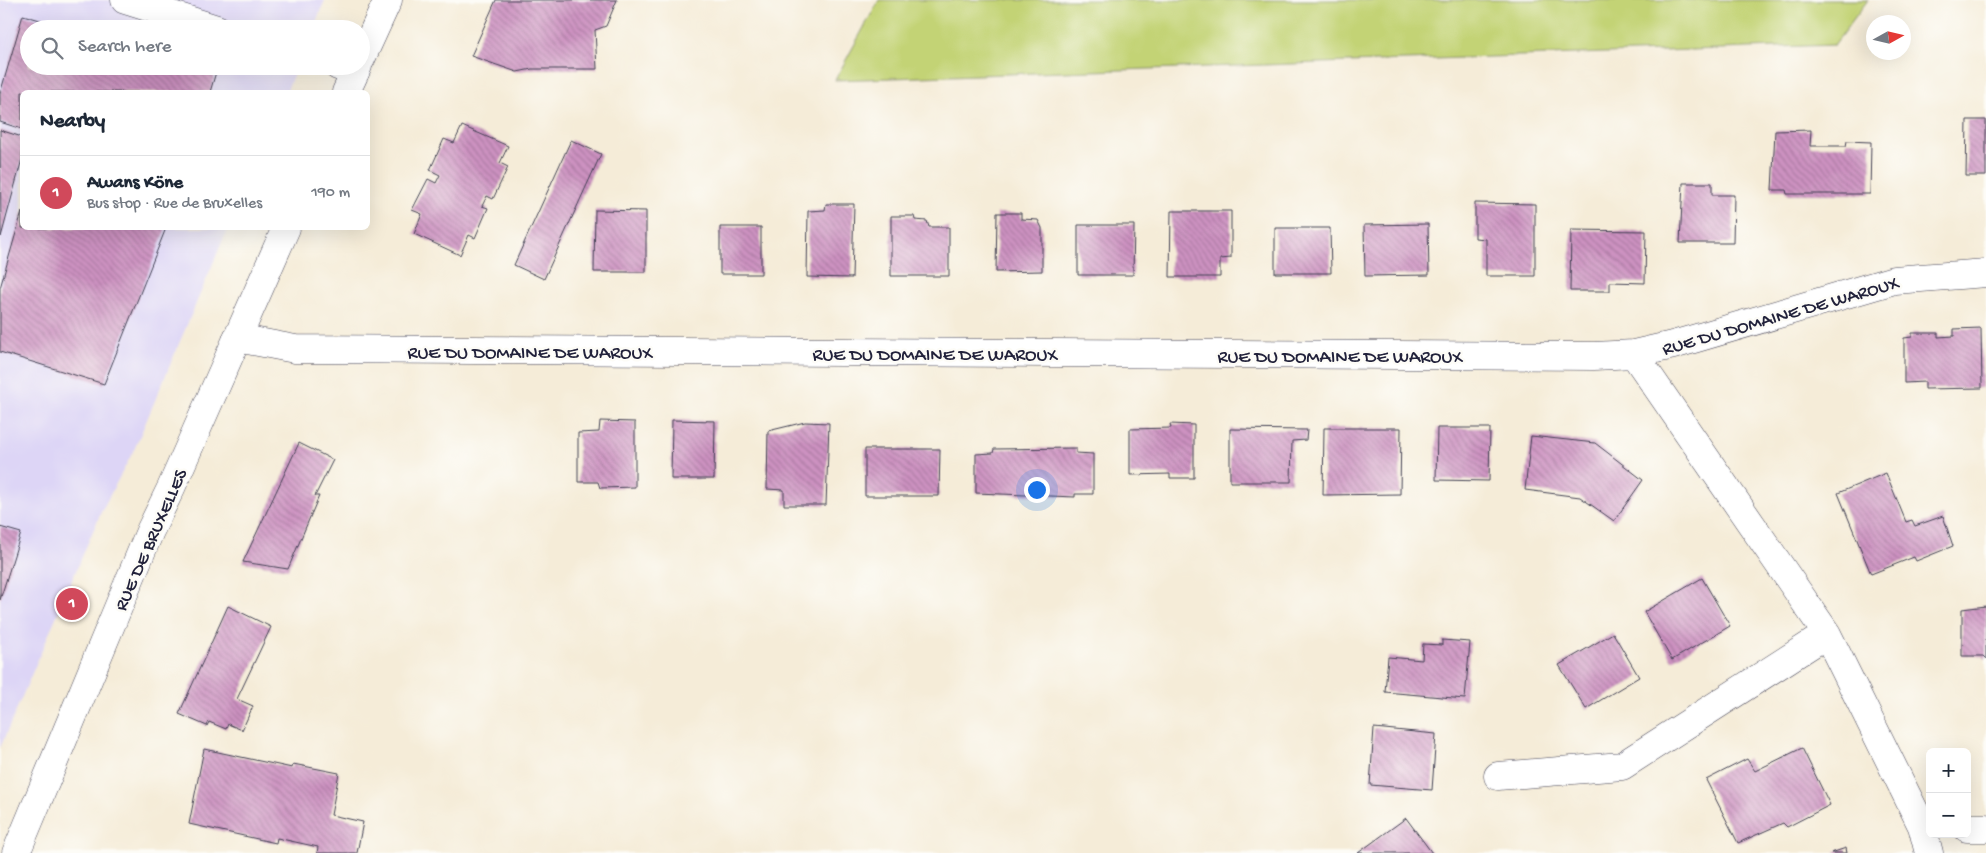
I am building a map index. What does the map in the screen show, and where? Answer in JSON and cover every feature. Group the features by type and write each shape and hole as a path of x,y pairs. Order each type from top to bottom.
{"street":[{"path":"125,0 188,20"},
{"path":"370,36 388,0"},
{"name":"RUE DE BRUXELLES","path":"16,853 150,531 171,488 285,230"},
{"name":"RUE DU DOMAINE DE WAROUX","path":"236,338 295,350 1594,356 1634,354 1673,345 1894,280 1986,273"},
{"name":"RUE DU DOMAINE DE WAROUX","path":"1634,354 1827,634 1926,826"},
{"path":"1498,776 1622,766 1827,634"},
{"path":"1971,828 1986,828"},
{"name":"RUE DU DOMAINE DE WAROUX","path":"1927,838 1929,853"}],"shaded area":[{"path":"0,0 325,0 317,20 20,20 20,75 293,75 287,90 20,90 20,230 227,230 134,450 102,510 0,748"}],"green space":[{"path":"879,0 1868,0 1834,45 835,80"}],"building":[{"path":"496,0 617,0 606,26 595,30 597,69 532,69 517,72 471,56"},
{"path":"23,15 40,20 22,20"},
{"path":"20,25 20,75 215,75 211,90 20,90 20,128 0,122 0,94"},
{"path":"1967,120 1986,120 1986,176 1966,176"},
{"path":"462,126 508,146 500,163 508,167 493,199 487,196 482,206 488,208 475,238 469,235 460,255 414,234 422,214 412,210 428,179 436,183 440,175 430,170 444,139 454,143"},
{"path":"0,130 20,136 20,166 1,237"},
{"path":"1811,130 1810,146 1846,146 1847,141 1871,142 1870,194 1787,194 1786,190 1772,190 1775,131"},
{"path":"571,140 601,154 544,279 514,265"},
{"path":"1683,183 1712,183 1712,195 1734,195 1733,243 1680,243"},
{"path":"1475,203 1535,204 1535,276 1486,276 1486,239 1475,238"},
{"path":"826,204 854,204 852,278 807,277 808,211 825,210"},
{"path":"595,210 646,211 646,272 594,272"},
{"path":"1171,211 1231,211 1231,258 1220,259 1220,277 1170,277"},
{"path":"997,213 1021,213 1021,219 1038,220 1042,228 1042,271 996,272"},
{"path":"891,216 914,216 915,220 927,221 929,227 949,227 949,276 891,276"},
{"path":"20,219 20,230 165,230 104,384 0,352 0,288"},
{"path":"1428,224 1429,275 1365,276 1364,225"},
{"path":"1078,225 1134,225 1133,275 1078,275"},
{"path":"720,227 761,227 761,274 720,274"},
{"path":"1275,228 1330,228 1331,273 1275,273"},
{"path":"1571,230 1646,231 1645,283 1610,282 1610,291 1570,291"},
{"path":"1981,328 1982,388 1925,389 1925,382 1904,383 1904,338 1912,337 1912,333 1938,333 1938,337 1954,336 1954,329"},
{"path":"672,420 715,421 714,479 671,479"},
{"path":"600,421 635,422 635,487 600,488 598,482 578,482 578,433 599,432"},
{"path":"805,422 829,423 826,505 784,505 784,490 767,489 768,431"},
{"path":"1170,424 1194,425 1194,478 1170,478 1170,474 1130,475 1130,429 1171,428"},
{"path":"1324,428 1401,428 1400,494 1323,495"},
{"path":"1437,428 1490,428 1489,481 1436,480"},
{"path":"1230,429 1307,430 1306,440 1292,441 1291,482 1230,482"},
{"path":"1531,436 1595,443 1643,480 1614,521 1580,497 1525,490"},
{"path":"299,443 333,460 315,496 319,496 288,569 243,562"},
{"path":"1076,448 1076,453 1093,454 1093,494 1075,494 1075,497 976,493 976,454 993,453 994,449"},
{"path":"865,449 940,449 939,496 865,496"},
{"path":"1886,473 1906,522 1912,520 1915,526 1943,516 1953,546 1916,561 1914,557 1871,574 1838,493"},
{"path":"0,527 21,533 0,600"},
{"path":"1702,578 1730,626 1672,660 1644,612"},
{"path":"228,606 271,627 237,699 253,706 242,730 228,724 226,729 209,722 207,726 179,714"},
{"path":"1986,606 1986,659 1983,656 1962,656 1962,609"},
{"path":"1613,633 1639,677 1586,709 1559,665"},
{"path":"1442,640 1470,642 1465,699 1385,692 1388,657 1422,660 1423,644 1442,645"},
{"path":"1374,728 1436,734 1432,790 1370,785"},
{"path":"1802,748 1830,805 1787,827 1783,823 1738,843 1706,780 1747,759 1755,771"},
{"path":"204,749 292,768 293,764 339,773 331,815 363,822 357,853 317,853 318,847 277,838 276,843 189,824"},
{"path":"1406,818 1432,853 1358,853"},
{"path":"1846,848 1847,853 1831,853"}],"place":[{"name":"Awans Köne","path":"72,604"}]}
